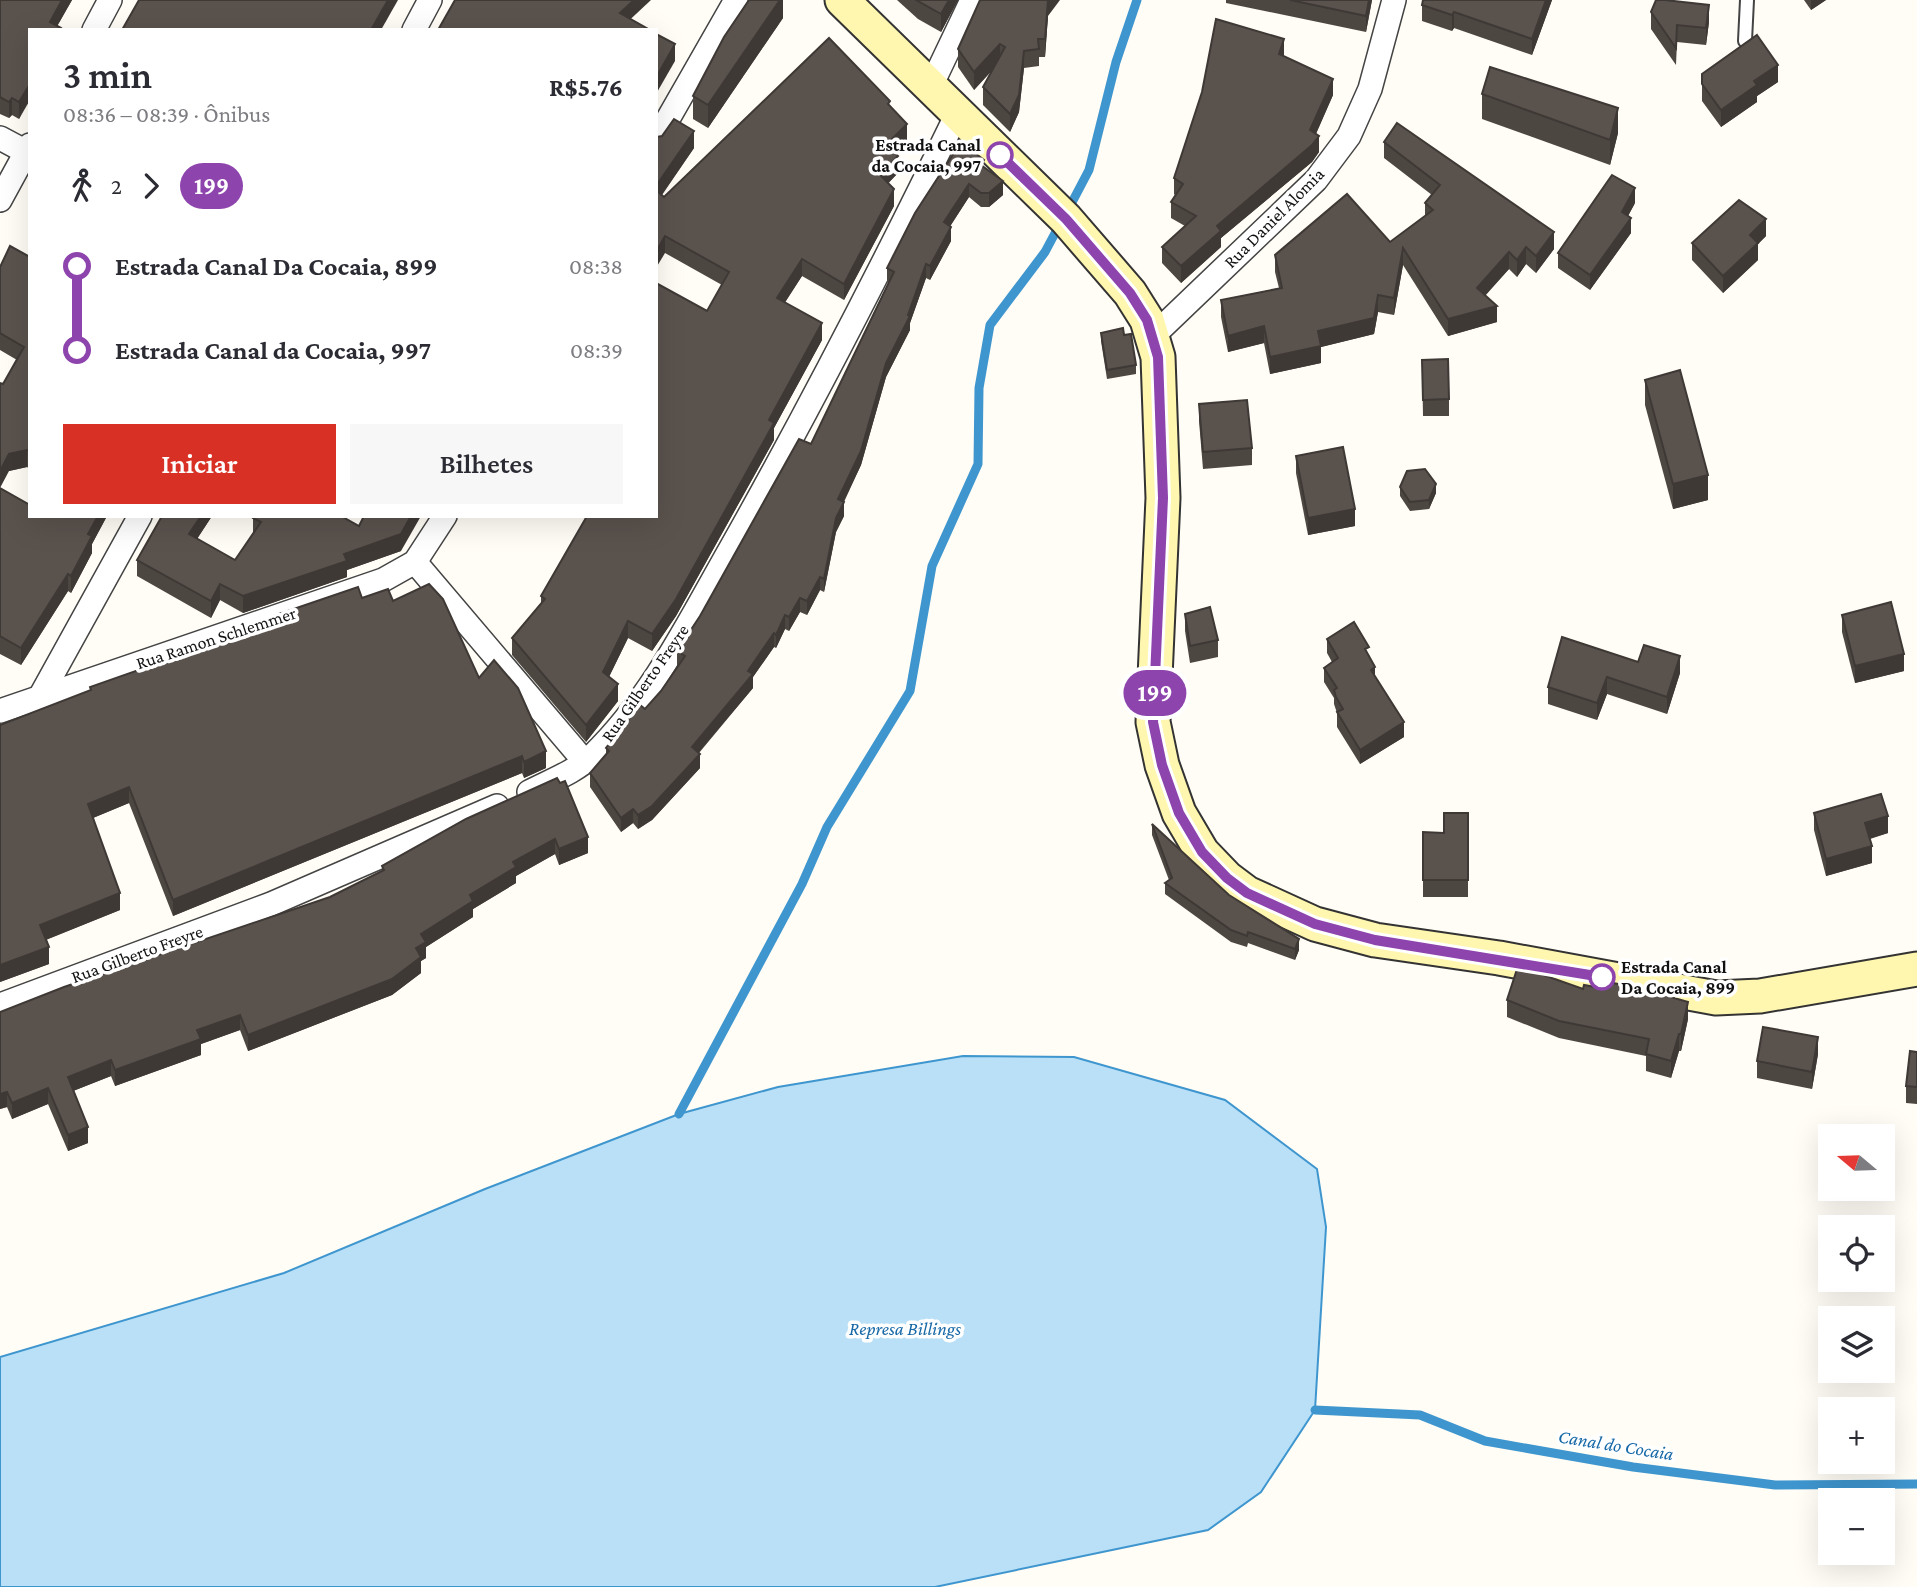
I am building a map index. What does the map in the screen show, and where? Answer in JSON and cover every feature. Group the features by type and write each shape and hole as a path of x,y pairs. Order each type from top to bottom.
{"main road":[{"path":"842,0 1066,219 1138,305 1158,357 1163,498 1153,722 1162,765 1179,813 1202,852 1227,878 1247,893 1315,924 1375,940 1499,958 1716,998 1760,996 1917,970"}],"street":[{"path":"94,28 110,0"},
{"path":"415,28 430,0"},
{"path":"658,136 736,0"},
{"path":"931,86 972,0"},
{"name":"Rua Daniel Alomia","path":"1152,337 1316,180 1349,136 1370,89 1394,0"},
{"name":"Rua Gilberto Freyre","path":"0,1005 271,904 516,798 585,762 620,725 688,623 792,438 957,114"},
{"path":"0,138 28,150"},
{"path":"0,200 28,152"},
{"path":"41,695 139,518"},
{"name":"Rua Ramon Schlemmer","path":"0,711 383,580 415,562 444,518"},
{"path":"415,562 585,762"}],"lane":[{"path":"1745,41 1747,0"}],"water":[{"name":"Represa Billings","path":"963,1056 1074,1057 1225,1100 1317,1169 1326,1227 1315,1410 1261,1492 1208,1530 935,1587 0,1587 0,1357 284,1273 485,1189 679,1114 778,1087"}],"building":[{"path":"0,0 62,0 50,22 61,28 28,28 28,87 19,102 12,98 9,102 0,97"},
{"path":"139,0 388,0 372,28 123,28"},
{"path":"455,0 634,0 620,13 646,28 439,28"},
{"path":"749,0 780,0 708,105 693,96 724,37"},
{"path":"916,0 949,0 941,14"},
{"path":"980,0 1048,0 1045,39 1038,39 1039,49 1024,51 1019,95 1010,114 983,87 1005,47 1000,44 974,72 958,49"},
{"path":"1290,0 1369,0 1366,16"},
{"path":"1423,0 1546,0 1532,39 1454,12 1452,15 1422,5"},
{"path":"1656,0 1709,5 1706,28 1677,25 1676,48 1651,12"},
{"path":"1216,19 1284,39 1279,54 1333,79 1310,130 1319,136 1312,145 1217,226 1221,231 1181,266 1162,247 1196,216 1171,202 1183,184 1174,178 1202,92"},
{"path":"658,35 675,44 658,74"},
{"path":"1757,35 1778,65 1754,81 1757,85 1721,110 1702,84 1702,74"},
{"path":"829,38 890,101 888,104 907,124 886,145 898,156 880,175 894,189 844,284 802,259 777,298 822,323 769,420 774,423 676,599 652,634 628,621 603,672 618,684 586,725 512,638 545,599 541,596 586,518 658,518 658,284 707,311 729,272 665,236 658,248 658,192 664,197"},
{"path":"1490,67 1618,108 1610,140 1482,94"},
{"path":"674,119 694,131 658,183 658,137 662,136"},
{"path":"1397,123 1554,232 1536,256 1526,247 1517,260 1509,252 1477,288 1497,306 1448,319 1403,248 1394,298 1378,295 1374,318 1318,331 1321,346 1270,357 1264,326 1228,336 1221,300 1282,288 1275,255 1347,194 1390,242 1433,210 1425,203 1440,185 1384,142"},
{"path":"961,142 984,160 981,165 1003,181 989,193 981,193 969,184 944,222 951,227 930,266 926,264 908,315 910,316 886,363 861,451 838,499 844,502 836,518 824,579 820,577 807,601 800,598 789,617 785,615 776,635 774,633 748,671 753,674 692,747 700,754 652,806 638,815 633,809 621,818 590,773 609,751 606,748 640,705 645,709 685,656 677,651 700,616 799,439 811,444 894,272 887,268 915,213"},
{"path":"1612,175 1635,188 1622,212 1631,218 1590,275 1558,253"},
{"path":"1739,200 1766,219 1750,235 1758,243 1723,276 1692,243"},
{"path":"10,246 28,256 28,451 9,454 0,471 0,383 3,384 24,347 0,333 0,267"},
{"path":"1123,328 1124,335 1131,334 1136,365 1107,370 1101,333"},
{"path":"1448,359 1449,399 1423,400 1422,360"},
{"path":"1680,370 1708,475 1673,484 1645,380"},
{"path":"1247,400 1252,448 1203,452 1199,404"},
{"path":"1343,447 1355,509 1308,518 1296,456"},
{"path":"1425,469 1436,484 1429,500 1410,502 1400,487 1407,471"},
{"path":"0,488 28,504 28,518 97,518 88,534 92,536 71,576 68,574 21,648 0,636"},
{"path":"161,518 200,518 189,534 235,560 261,522 253,518 345,518 359,526 363,518 410,518 401,534 344,554 347,561 243,596 220,584 211,601 137,560"},
{"path":"429,584 443,599 479,678 494,660 518,688 546,751 524,762 522,756 173,900 129,787 88,804 120,893 40,925 49,947 0,965 0,725 91,690 90,687 284,619 276,615 358,587 362,598 388,589 393,601"},
{"path":"1891,602 1904,654 1855,666 1842,615"},
{"path":"1210,607 1218,640 1190,646 1185,614"},
{"path":"1354,622 1369,647 1365,649 1375,667 1371,670 1404,722 1360,750 1337,712 1343,709 1334,690 1337,688 1324,668 1338,658 1327,639"},
{"path":"1562,637 1638,662 1644,645 1680,656 1667,697 1607,677 1597,703 1548,687"},
{"path":"557,778 560,783 565,781 588,837 559,849 555,839 513,862 516,867 470,895 473,901 421,934 426,942 416,948 421,957 392,979 248,1035 240,1015 197,1030 201,1039 115,1070 111,1060 68,1077 88,1127 68,1135 48,1088 12,1103 7,1092 0,1094 0,1012 64,987 330,897 384,870 382,866 466,819"},
{"path":"1881,794 1888,816 1865,823 1872,846 1826,859 1814,813"},
{"path":"1444,813 1468,813 1468,880 1423,880 1423,832 1444,833"},
{"path":"1152,824 1229,895 1299,939 1295,949 1248,932 1247,936 1231,930 1165,883 1172,878"},
{"path":"1518,966 1583,989 1584,985 1606,989 1608,982 1688,1002 1681,1034 1671,1061 1646,1054 1649,1039 1559,1021 1507,1000"},
{"path":"1763,1027 1818,1037 1812,1072 1757,1061"},
{"path":"1910,1051 1917,1052 1917,1087 1906,1086"}],"waterway":[{"path":"1068,210 1089,170 1116,62 1137,0"},
{"path":"679,1114 802,884 827,827 910,691 932,566 978,464 979,388 990,325 1045,252 1061,222"},
{"name":"Canal do Cocaia","path":"1315,1410 1420,1415 1485,1441 1633,1467 1775,1485 1917,1484"}],"bus line":[{"name":"199","path":"1000,155 1066,219 1130,293 1147,320 1158,357 1163,498 1153,722 1162,765 1179,813 1202,852 1227,878 1247,893 1315,924 1375,940 1499,958 1602,977"}],"place":[{"name":"Estrada Canal da Cocaia, 997","path":"1000,155"},
{"name":"Estrada Canal Da Cocaia, 899","path":"1602,977"}]}
